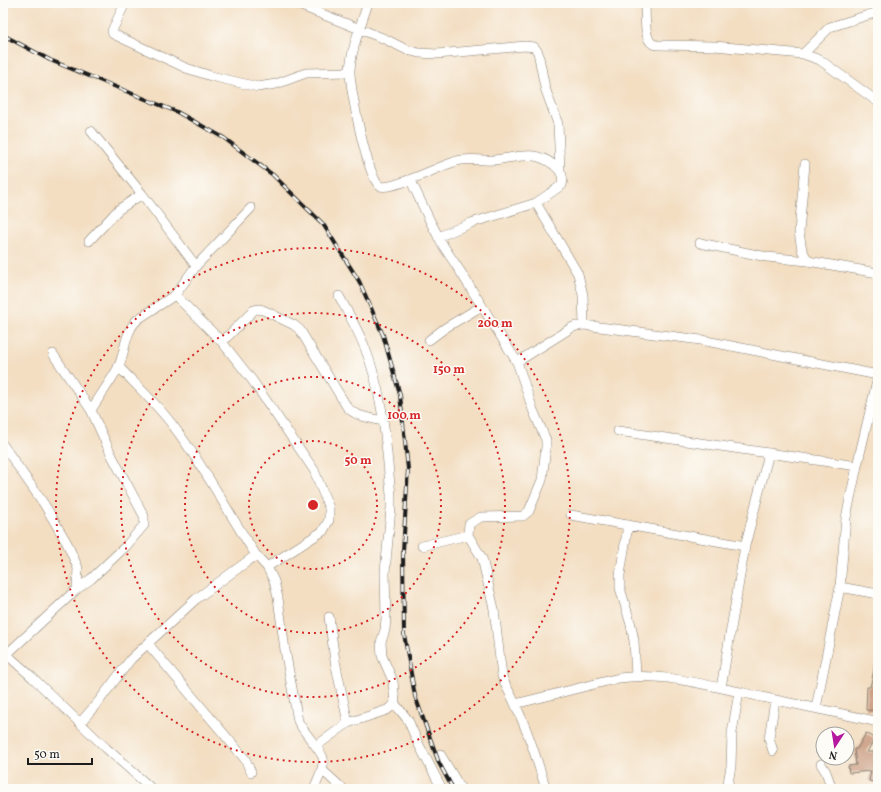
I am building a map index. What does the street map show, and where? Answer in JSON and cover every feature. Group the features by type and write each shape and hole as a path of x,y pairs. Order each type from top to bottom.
{"street":[{"path":"125,3 112,31 114,34 159,56 211,76 258,87 276,84 306,73 350,72"},
{"path":"294,3 385,39 408,50 420,53 437,54 525,46 534,47 538,52 544,88 558,124 560,169 563,178 562,185 536,203 471,223 438,237"},
{"path":"368,3 354,47 350,72 353,95 367,162 376,183 385,187 411,180 428,172 462,160 494,160 531,155 543,158 560,169"},
{"path":"645,3 646,31 648,39 653,44 714,46 803,54 820,60 878,102"},
{"path":"803,54 830,27 878,12"},
{"path":"91,132 142,194 196,266"},
{"path":"805,164 799,232 802,250 808,262"},
{"path":"411,180 438,237 517,362 532,410 546,440 542,480 529,511 523,516 481,517 469,524 468,535 482,558 494,609 504,684 515,704 537,759 546,789"},
{"path":"89,241 118,210 142,194"},
{"path":"536,203 579,279 583,295 584,325"},
{"path":"91,410 118,366 129,330 133,324 138,319 175,295 196,266 251,208"},
{"path":"700,243 767,257 878,273"},
{"path":"175,295 222,342 252,380 314,470 329,508 329,520 323,531 267,567"},
{"path":"339,296 365,348 380,401 383,421 391,508 384,572 386,618 385,630 381,642 382,656 393,681 395,704 410,723 418,744 442,789"},
{"path":"429,340 445,328 482,306"},
{"path":"222,342 254,310 258,308 294,325 300,330 347,407 356,414 383,421"},
{"path":"517,362 570,328 584,325 701,340 878,376 846,518 840,587 816,708"},
{"path":"53,354 91,410 111,454 144,516 144,525 126,546 91,579 77,589 5,653 152,789"},
{"path":"118,366 162,412 175,428 256,555 267,567 274,581 298,721 302,730 316,746 323,758 322,770 314,789"},
{"path":"618,430 857,466"},
{"path":"3,445 44,504 67,544 78,568 77,589"},
{"path":"721,688 745,546 769,453"},
{"path":"571,515 745,546"},
{"path":"628,525 620,575 620,588 634,641 636,675"},
{"path":"422,546 468,535"},
{"path":"80,723 131,659 196,599 256,555"},
{"path":"840,587 878,594"},
{"path":"329,617 335,661 348,724"},
{"path":"148,644 246,759 251,772"},
{"path":"515,704 636,675 654,676 721,688 878,722"},
{"path":"728,789 731,766 732,733 739,692"},
{"path":"773,751 769,738 775,700"},
{"path":"316,746 348,724 387,710 395,704"},
{"path":"440,754 461,789"},
{"path":"822,766 832,789"},
{"path":"322,770 343,789"}],"building":[{"path":"875,666 878,666 878,711 866,710 867,687 870,687"},
{"path":"866,733 875,738 867,752 874,752 875,766 878,767 878,783 869,781 871,771 849,773 848,766 856,765 855,749 857,749"}],"railway":[{"path":"3,35 50,60 177,112 224,138 273,175 323,224 359,281 383,335 400,395 408,469 403,551 404,634 415,696 439,763 453,789"}]}
